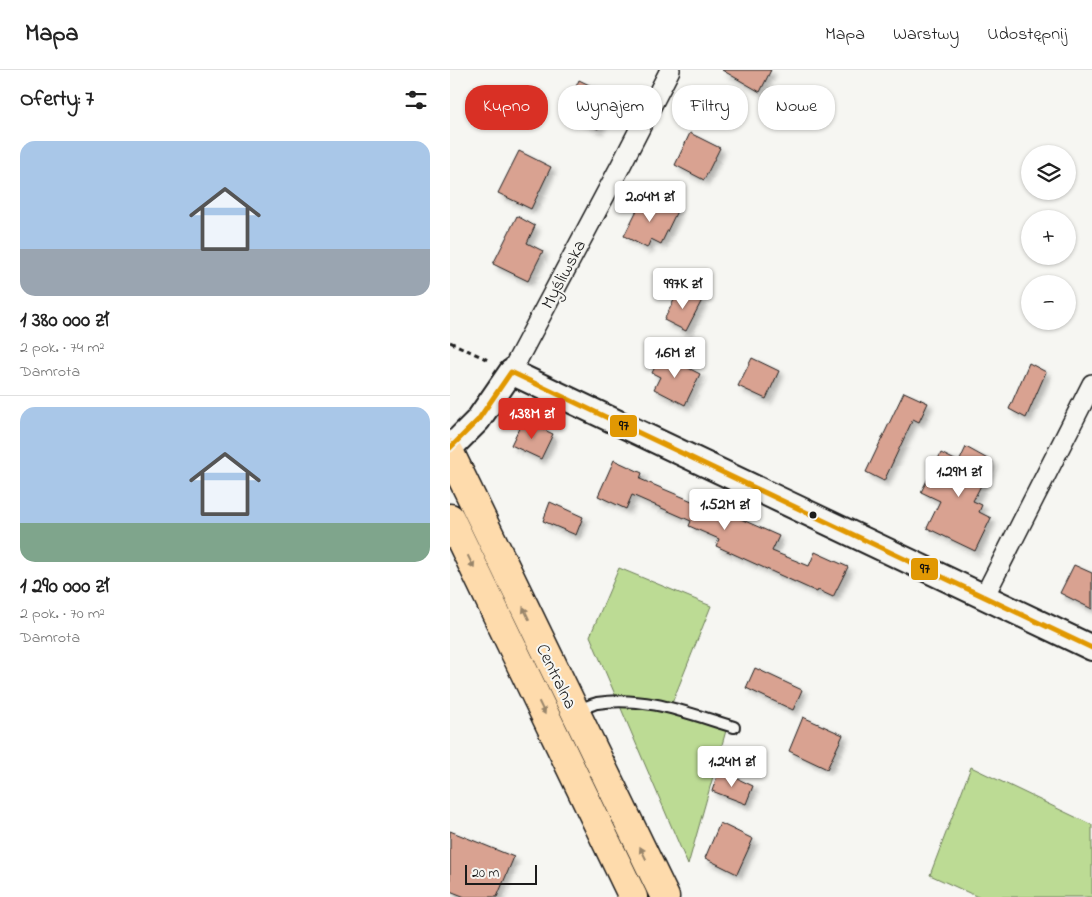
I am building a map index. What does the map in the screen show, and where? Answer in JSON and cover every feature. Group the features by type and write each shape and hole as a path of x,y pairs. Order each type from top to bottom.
{"main road":[{"name":"Centralna","path":"450,453 665,897"},
{"name":"Centralna","path":"450,518 633,897"}],"street":[{"name":"Myśliwska","path":"511,372 670,70"},
{"path":"450,448 478,420 511,372 1092,648"},
{"path":"984,597 1092,384"}],"lane":[{"path":"574,712 596,703 628,701 661,705 734,727"}],"path":[{"path":"450,342 511,372"}],"green space":[{"path":"619,568 711,606 670,708 727,727 688,865 590,636"},
{"path":"971,767 1092,825 1092,897 978,897 930,875"}],"building":[{"path":"722,70 771,70 764,85 758,85 758,91"},
{"path":"579,80 589,85 577,85"},
{"path":"690,133 720,148 704,180 675,165"},
{"path":"519,151 551,167 531,209 498,193"},
{"path":"644,196 677,211 661,244 651,239 647,248 624,236"},
{"path":"517,216 535,226 527,243 543,251 528,281 493,264"},
{"path":"680,288 702,300 686,331 664,320"},
{"path":"661,354 700,374 685,405 654,389 660,377 652,373"},
{"path":"752,358 779,371 766,399 738,386"},
{"path":"1029,363 1046,372 1026,418 1009,409"},
{"path":"904,392 928,403 919,422 913,419 884,481 866,472"},
{"path":"523,420 553,434 541,459 511,445"},
{"path":"966,447 993,462 973,501 982,505 979,512 991,518 975,551 927,528 940,501 921,492 941,453 959,462"},
{"path":"614,460 642,473 640,479 699,504 700,501 779,536 772,551 809,566 815,552 848,567 833,597 818,590 817,592 716,546 719,539 689,526 691,521 632,495 626,509 598,496"},
{"path":"550,502 583,517 576,535 543,521"},
{"path":"1074,565 1092,573 1092,609 1060,593"},
{"path":"755,668 802,690 793,710 746,688"},
{"path":"803,717 843,735 827,769 789,751"},
{"path":"719,770 753,786 746,804 712,791"},
{"path":"720,823 753,839 737,874 705,858"},
{"path":"450,831 514,857 497,897 465,897 450,891"}],"transit line":[{"name":"97","path":"450,448 478,420 511,372 1092,648"}]}
